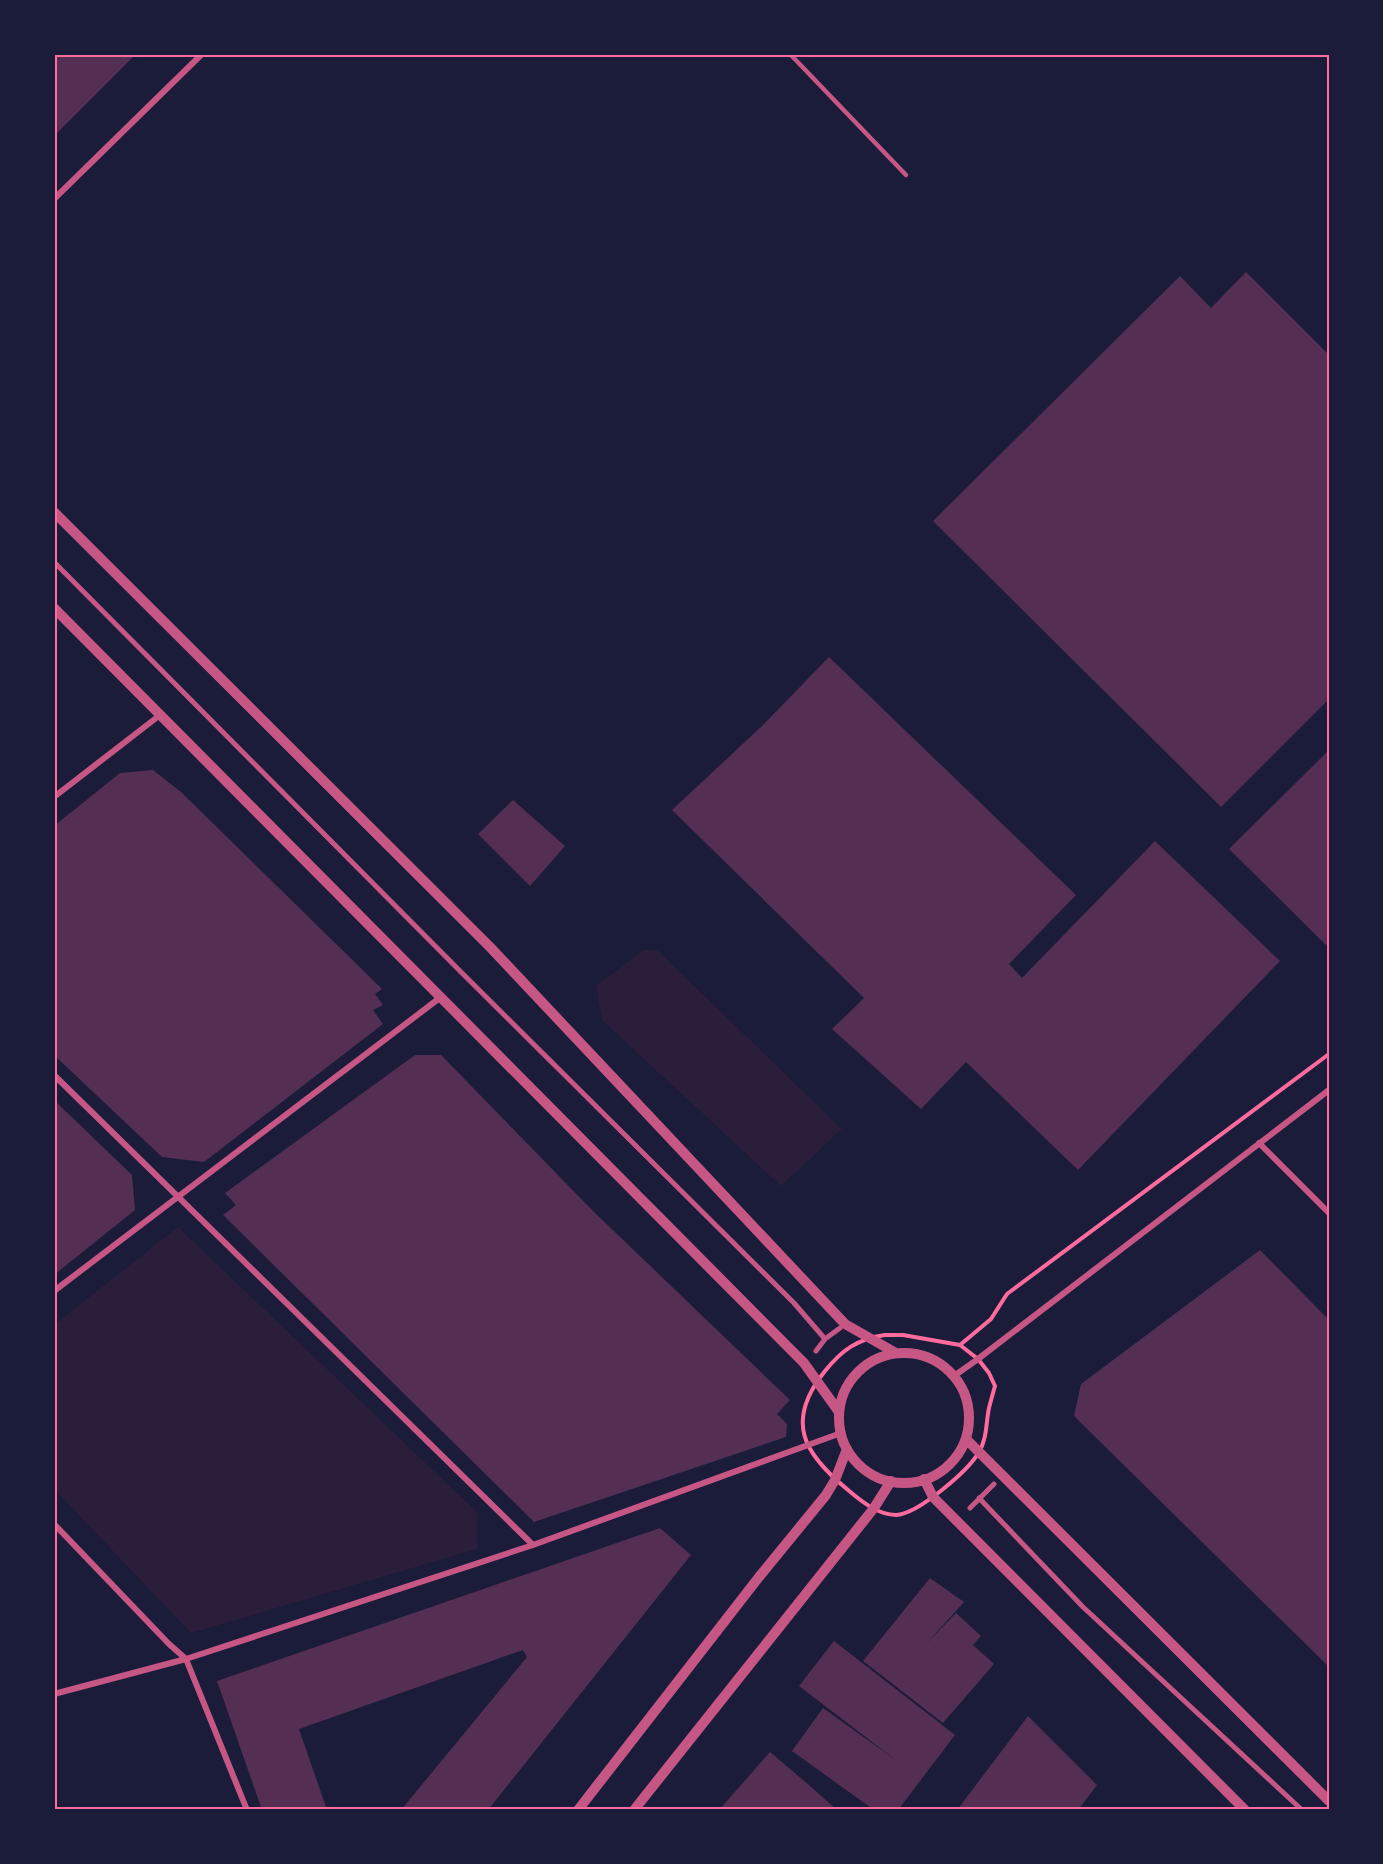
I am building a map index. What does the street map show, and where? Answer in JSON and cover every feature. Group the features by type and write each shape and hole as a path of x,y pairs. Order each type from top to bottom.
{"street":[{"path":"54,199 202,54"},
{"path":"54,512 490,946 845,1324 896,1353"},
{"path":"54,562 794,1303 825,1339"},
{"path":"54,608 804,1363 839,1412"},
{"path":"54,796 161,714"},
{"path":"54,1291 441,997"},
{"path":"54,1075 533,1545"},
{"path":"954,1376 1329,1090"},
{"path":"1259,1143 1329,1213"},
{"path":"816,1351 825,1339 840,1328"},
{"path":"896,1353 918,1354 937,1362 954,1376 963,1390 968,1406 969,1423 966,1439 956,1457 942,1470 924,1479 908,1482 891,1481 874,1475 858,1464 847,1449 841,1433 839,1412 845,1391 857,1372 875,1359 896,1353"},
{"path":"54,1694 186,1659 533,1545 841,1433"},
{"path":"966,1439 1329,1801"},
{"path":"578,1810 835,1480 847,1449"},
{"path":"924,1479 933,1497 1245,1810"},
{"path":"634,1810 874,1508 891,1481"},
{"path":"970,1508 994,1484"},
{"path":"979,1498 1083,1607 1302,1810"},
{"path":"54,1524 168,1644 186,1659 246,1810"}],"lane":[{"path":"790,54 906,175"}],"path":[{"path":"960,1345 991,1319 1007,1294 1329,1054"},
{"path":"903,1335 960,1345 978,1359 989,1373 995,1386 979,1452 951,1482 933,1497 904,1513 896,1515 864,1504 835,1480 807,1446 802,1423 803,1413 816,1381 847,1349 868,1337 903,1335"}],"shaded area":[{"path":"644,950 657,950 842,1129 781,1186 602,1020 596,986"},
{"path":"178,1227 478,1513 477,1549 191,1633 54,1489 54,1325"}],"building":[{"path":"54,54 136,54 54,136"},
{"path":"1246,272 1329,355 1329,699 1221,807 933,521 1180,276 1211,308"},
{"path":"829,657 1076,895 1009,964 1022,978 1155,841 1280,961 1078,1170 966,1062 921,1109 832,1029 864,998 672,810 762,726"},
{"path":"1329,750 1329,942 1326,945 1229,849"},
{"path":"153,770 181,792 382,989 375,994 383,1005 373,1010 383,1024 204,1162 162,1157 54,1055 54,826 120,773"},
{"path":"513,800 565,846 530,886 478,834"},
{"path":"415,1055 441,1055 592,1210 790,1400 777,1414 787,1424 786,1437 534,1522 223,1215 236,1205 225,1193"},
{"path":"54,1100 132,1175 135,1210 54,1275"},
{"path":"1260,1250 1329,1320 1329,1667 1074,1416 1081,1384"},
{"path":"660,1528 691,1555 488,1810 401,1810 527,1657 523,1650 299,1729 327,1810 262,1810 217,1681"},
{"path":"930,1578 964,1602 925,1645 956,1613 981,1636 973,1645 994,1664 943,1723 863,1661"},
{"path":"834,1641 955,1735 898,1810 874,1810 792,1751 823,1708 897,1761 799,1686"},
{"path":"1028,1716 1097,1785 1078,1810 957,1810"},
{"path":"770,1752 809,1785 837,1810 719,1810"}]}
